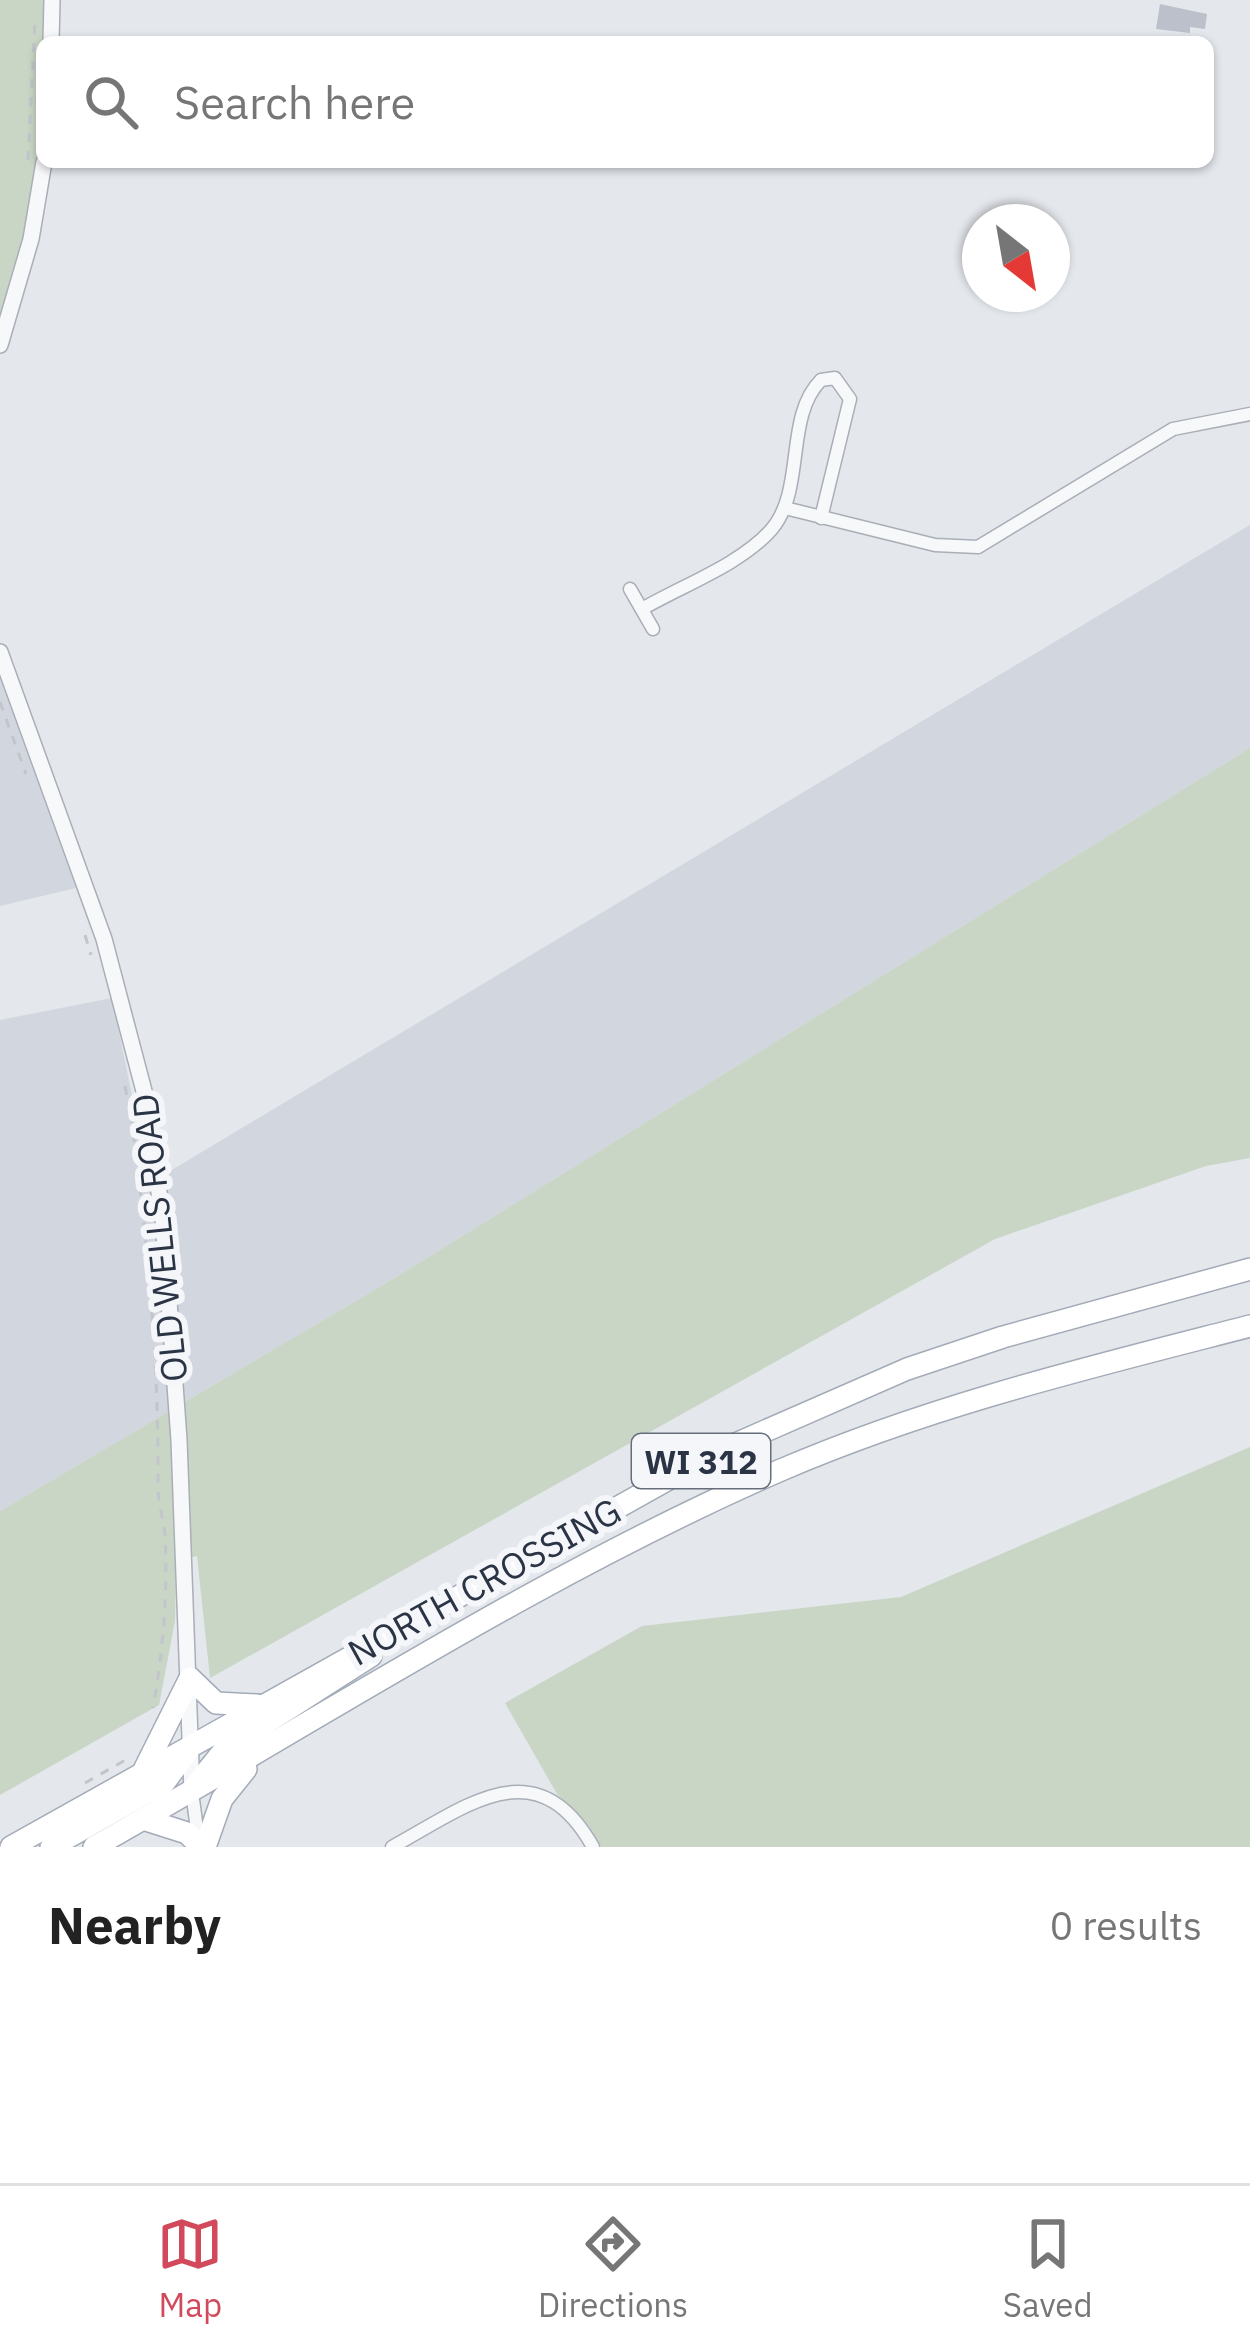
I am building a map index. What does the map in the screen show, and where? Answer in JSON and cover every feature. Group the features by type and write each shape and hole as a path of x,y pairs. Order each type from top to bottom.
{"main road":[{"name":"NORTH CROSSING","path":"11,1847 139,1763 192,1746 678,1473 810,1409 1004,1336 1250,1269"},
{"name":"NORTH CROSSING","path":"94,1847 596,1560 783,1470 977,1398 1250,1326"},
{"path":"192,1792 224,1750 341,1679 434,1608"},
{"path":"139,1763 190,1678 216,1703 263,1705"},
{"path":"51,1847 164,1783 192,1746"},
{"path":"143,1820 187,1833 201,1846 229,1787 267,1750"}],"street":[{"path":"51,36 52,0"},
{"path":"0,346 31,239 36,164"},
{"path":"642,609 757,542 785,508 809,397 821,380 835,378 844,384 850,400 821,518"},
{"path":"785,508 935,544 978,547 1173,429 1250,414"},
{"path":"630,589 653,629"},
{"name":"OLD WELLS ROAD","path":"0,652 104,938 144,1091 164,1241 190,1678 192,1792 201,1846"},
{"path":"392,1847 474,1802 505,1791 532,1790 555,1801 593,1847"}],"path":[{"path":"36,0 36,164"},
{"path":"0,702 30,784"},
{"path":"83,928 96,970"},
{"path":"122,1068 144,1210 161,1438 163,1624 151,1720"},
{"path":"74,1790 139,1763"}],"shaded area":[{"path":"1250,525 1250,748 393,1279 0,1511 0,1020 112,998 150,1183"},
{"path":"0,679 76,888 0,906"}],"green space":[{"path":"0,0 52,0 51,36 36,36 36,168 41,168 0,345"},
{"path":"1250,748 1250,1158 1206,1166 995,1239 210,1678 197,1556 176,1561 175,1621 159,1705 0,1795 0,1511 393,1279"},
{"path":"1250,1447 1250,1847 601,1847 589,1826 557,1794 505,1703 642,1626 901,1597"}],"building":[{"path":"1160,4 1207,14 1205,29 1190,27 1190,33 1156,29"}]}
